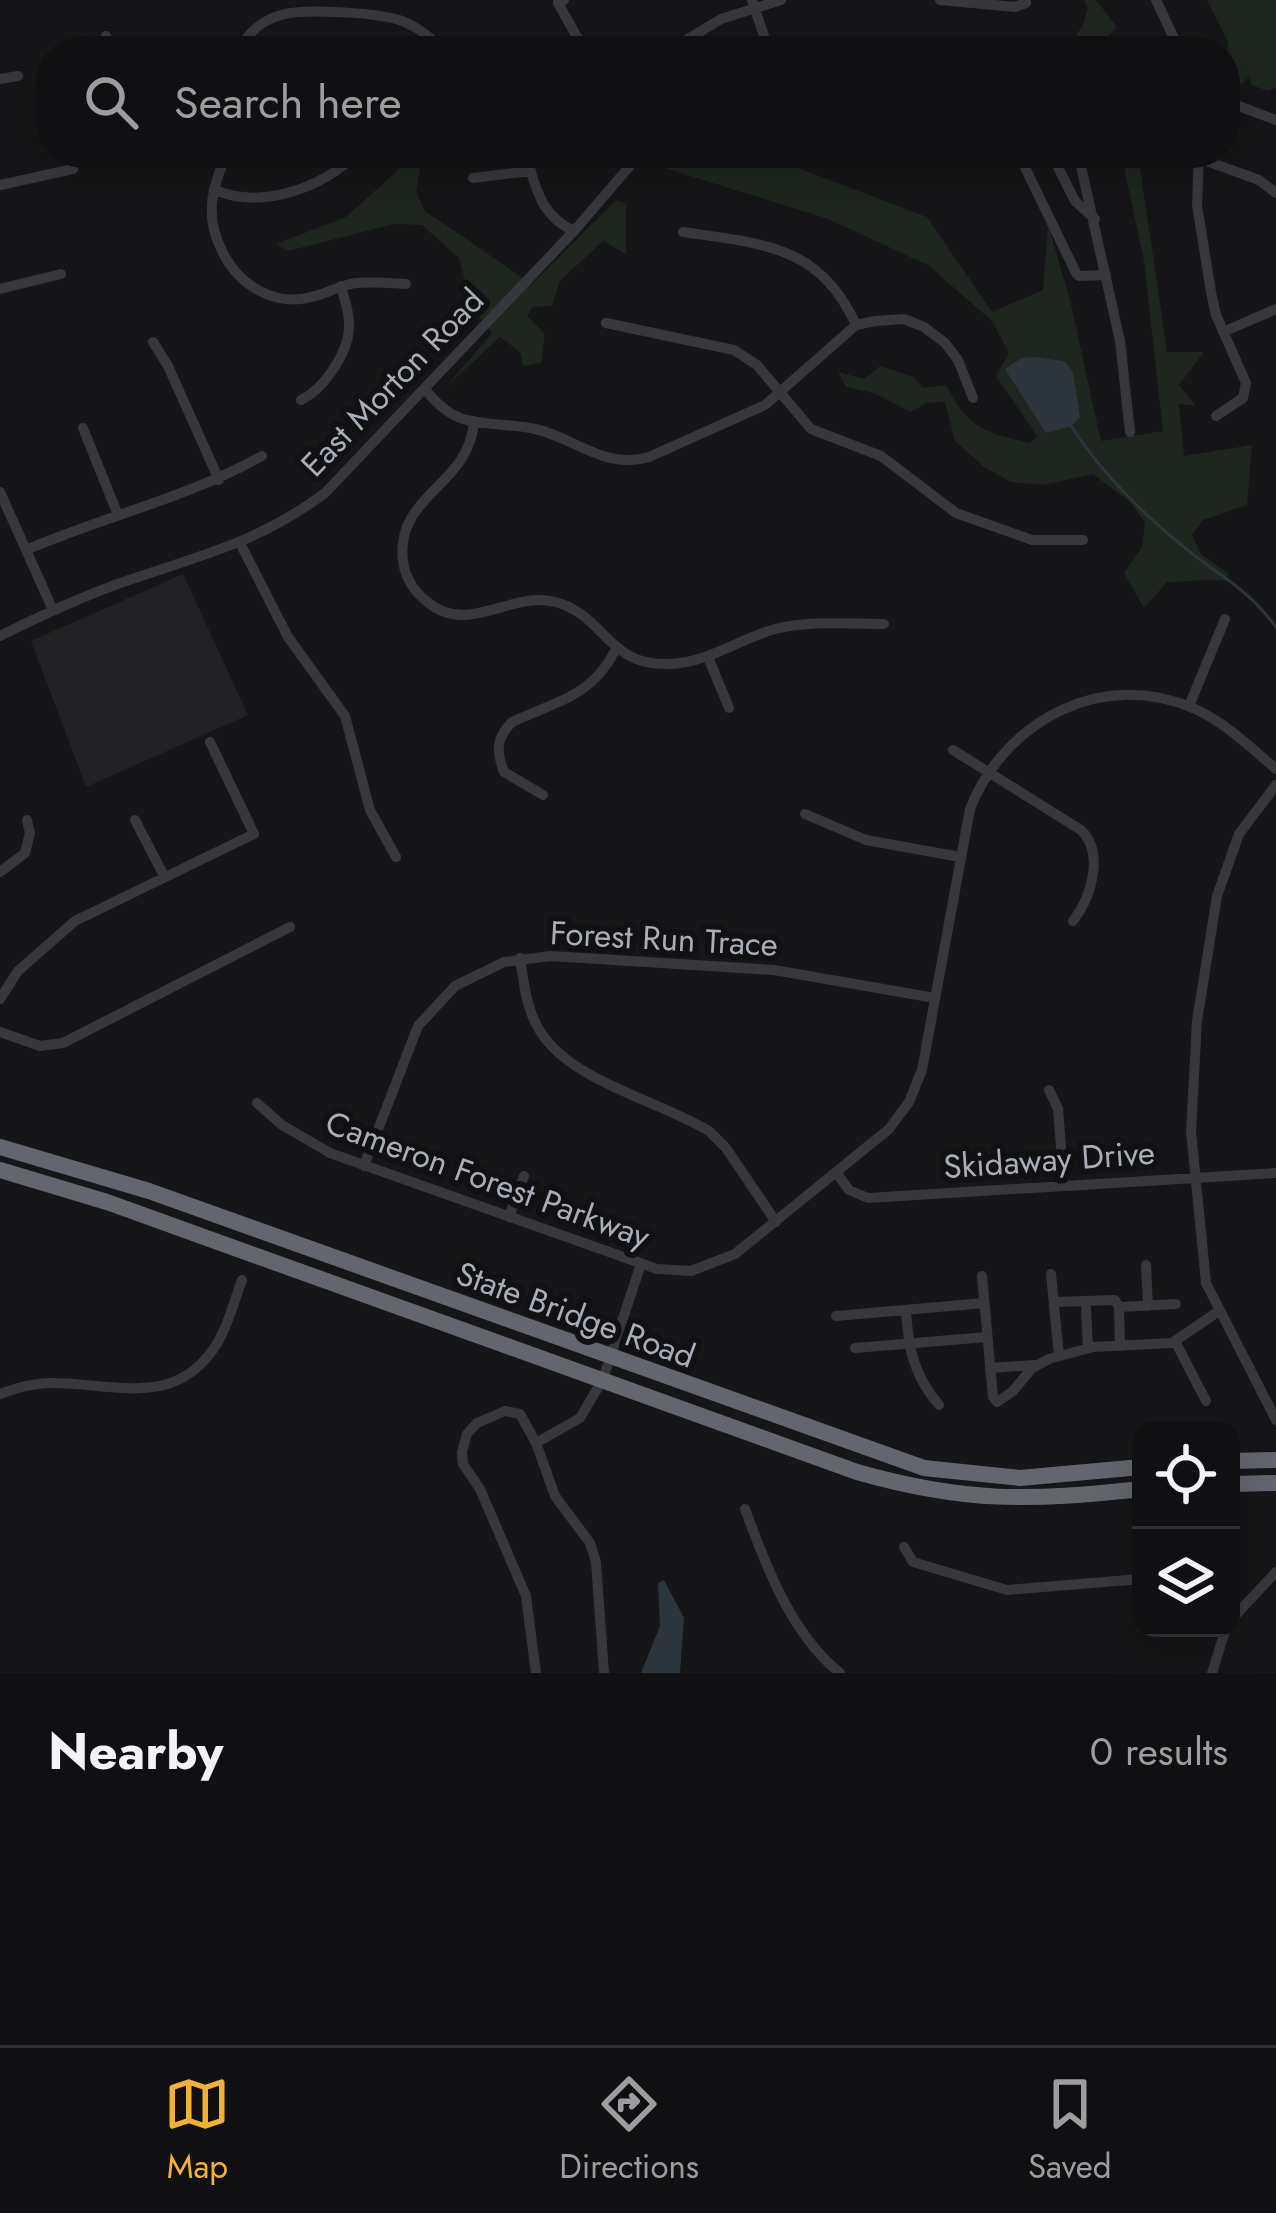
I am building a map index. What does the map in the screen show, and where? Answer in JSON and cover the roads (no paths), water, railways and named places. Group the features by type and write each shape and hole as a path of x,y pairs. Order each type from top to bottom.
{"highway":[{"name":"State Bridge Road","path":"0,1147 148,1191 924,1468 1020,1478 1132,1467"},
{"name":"State Bridge Road","path":"0,1170 107,1202 533,1354 600,1384 922,1491 1049,1500 1132,1491"},
{"path":"1240,1461 1276,1460"},
{"path":"1240,1484 1276,1484"}],"street":[{"path":"564,0 558,3 576,36"},
{"path":"693,36 753,4 781,0"},
{"path":"940,0 1016,7 1026,3"},
{"path":"1156,0 1173,36"},
{"path":"753,4 764,36"},
{"path":"250,36 260,24 279,15 301,12 395,19 430,36"},
{"path":"0,79 18,76"},
{"path":"1240,107 1276,121"},
{"path":"222,168 210,211 213,233 230,267 246,283 268,295 292,299 369,282 406,284"},
{"path":"214,189 245,200 280,195 341,168"},
{"path":"530,168 544,209 574,230"},
{"name":"East Morton Road","path":"0,636 127,581 241,545 296,514 333,486 628,168"},
{"path":"1025,168 1079,277 1106,275"},
{"path":"1059,168 1076,201 1094,219"},
{"path":"1082,168 1120,341 1130,432"},
{"path":"1199,168 1197,205 1210,292 1247,391 1216,416"},
{"path":"1230,168 1276,193"},
{"path":"0,184 74,169"},
{"path":"473,178 531,171"},
{"path":"683,232 770,248 815,266 844,299 856,326"},
{"path":"0,289 61,274"},
{"path":"301,400 318,389 346,344 350,320 341,286"},
{"path":"1223,332 1276,309"},
{"path":"425,389 459,418 535,428 604,458 630,461 748,414 780,394 856,326 904,319 945,343 974,398"},
{"path":"606,323 734,350 757,364 812,429 881,456 956,513 1032,540 1083,540"},
{"path":"153,342 168,365 219,480"},
{"path":"474,421 461,464 421,501 407,524 402,556 412,585 430,604 456,615 475,616 536,599 552,600 579,612 615,651 666,664 708,657 788,626 884,624"},
{"path":"83,428 118,515"},
{"path":"26,550 219,480 262,456"},
{"path":"0,492 53,610"},
{"path":"241,545 288,637 345,716 370,810 396,857"},
{"path":"1190,706 1225,619"},
{"path":"543,795 504,772 497,751 504,730 590,686 615,651"},
{"path":"708,657 729,708"},
{"name":"Cameron Forest Parkway","path":"256,1103 305,1141 364,1166 641,1264 674,1271 709,1267 735,1254 776,1222 889,1129 910,1102 922,1070 970,809 988,771 1027,728 1078,702 1134,694 1190,706 1226,727 1276,770"},
{"path":"0,999 18,971 76,921 254,833 210,742"},
{"path":"953,750 1081,830 1091,841 1094,860 1084,907 1073,921"},
{"path":"1276,785 1239,834 1217,896 1191,1085 1203,1269 1219,1311 1276,1420"},
{"path":"806,814 866,840 960,857"},
{"path":"0,872 25,854 30,833 26,820"},
{"path":"135,820 164,876"},
{"path":"0,1032 40,1046 62,1042 290,927"},
{"path":"520,958 531,1015 552,1048 576,1066 709,1131 726,1148 776,1222"},
{"name":"Forest Run Trace","path":"364,1166 404,1040 455,986 487,968 520,958 774,970 935,998"},
{"path":"1049,1090 1058,1109 1064,1184"},
{"name":"Skidaway Drive","path":"836,1172 849,1190 868,1198 1276,1173"},
{"path":"508,1217 524,1176"},
{"path":"536,1443 580,1418 600,1384 641,1264"},
{"path":"1146,1265 1148,1306"},
{"path":"1051,1274 1059,1356"},
{"path":"982,1276 995,1401 1037,1365"},
{"path":"0,1394 41,1383 136,1390 174,1382 199,1365 218,1341 242,1280"},
{"path":"1054,1302 1110,1300 1119,1307 1176,1304"},
{"path":"836,1316 984,1304"},
{"path":"1119,1307 1120,1346"},
{"path":"1086,1308 1088,1348"},
{"path":"906,1310 908,1344 918,1377 939,1405"},
{"path":"990,1367 1037,1365 1088,1348 1175,1341 1219,1311"},
{"path":"855,1348 987,1337"},
{"path":"1175,1341 1206,1401"},
{"path":"536,1673 526,1596 461,1452 472,1427 505,1411 520,1414 556,1496 590,1543 596,1562 604,1673"},
{"path":"745,1509 762,1555 810,1646 840,1673"},
{"path":"904,1547 913,1562 1007,1590 1132,1580"},
{"path":"1240,1610 1276,1572"},
{"path":"1212,1673 1223,1637"}],"waterway":[{"path":"1071,426 1138,507 1243,592 1276,627"}]}
